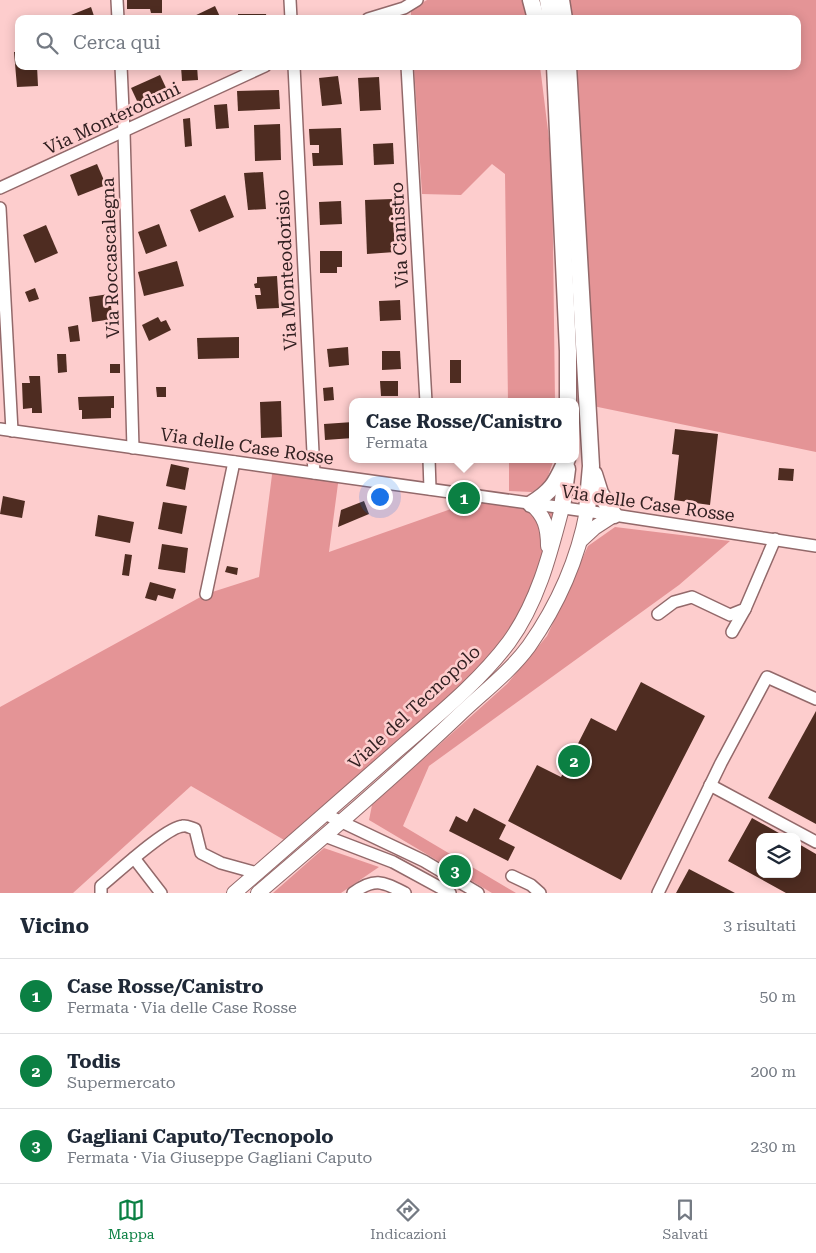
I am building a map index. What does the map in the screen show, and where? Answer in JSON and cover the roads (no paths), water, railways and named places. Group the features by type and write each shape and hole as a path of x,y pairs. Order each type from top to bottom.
{"highway":[{"path":"532,0 535,15"},
{"path":"548,0 550,15"},
{"path":"561,0 563,15"},
{"path":"548,70 558,130"},
{"path":"554,70 568,351 568,398"},
{"path":"568,70 592,466 587,511"},
{"path":"531,504 544,496 554,486 566,463"},
{"path":"562,508 568,463"},
{"path":"592,466 600,494 614,515"}],"main road":[{"path":"531,504 538,510 546,523 549,559"},
{"name":"Viale del Tecnopolo","path":"234,893 482,674 509,642 535,595 549,559 562,508"},
{"name":"Viale del Tecnopolo","path":"258,893 443,731 510,667 528,647 566,580 580,541 587,511"},
{"path":"580,541 594,528 614,515"}],"street":[{"path":"117,0 118,15"},
{"path":"290,0 291,15"},
{"path":"404,13 417,0"},
{"name":"Via Roccascalegna","path":"121,70 133,448"},
{"name":"Via Monteroduni","path":"0,188 256,70"},
{"name":"Via Monteodorisio","path":"294,70 314,473"},
{"name":"Via Canistro","path":"407,70 426,398"},
{"path":"0,208 12,431"},
{"name":"Via delle Case Rosse","path":"0,429 430,488 816,546"},
{"path":"206,594 234,462"},
{"path":"429,463 430,488"},
{"path":"732,632 745,609 775,539"},
{"path":"658,614 674,602 692,597 730,615 745,609"},
{"path":"658,893 710,786 767,677 816,699"},
{"path":"710,786 816,842"},
{"path":"325,814 424,861 478,893"},
{"path":"101,893 101,886 134,858 170,831 184,826 195,829 202,853 221,863 257,873"},
{"path":"325,836 393,862 450,893"},
{"path":"134,858 162,893"},
{"path":"512,876 531,885 540,893"},
{"path":"353,893 361,887 376,882 386,883 405,893"}],"place":[{"name":"Case Rosse/Canistro","path":"464,498"},
{"name":"Todis","path":"574,761"},
{"name":"Gagliani Caputo/Tecnopolo","path":"455,871"}]}
